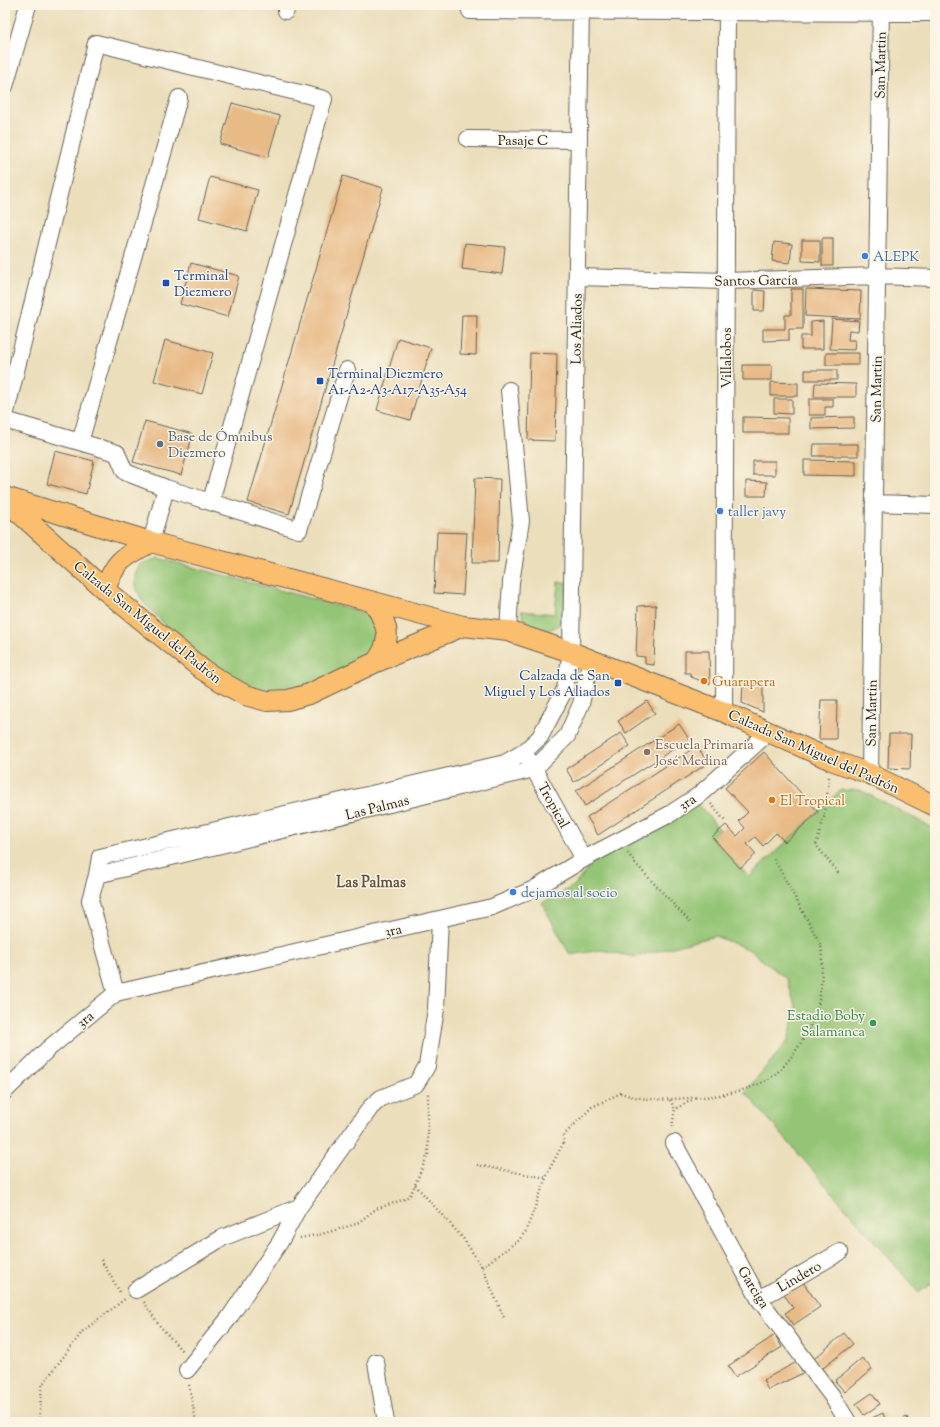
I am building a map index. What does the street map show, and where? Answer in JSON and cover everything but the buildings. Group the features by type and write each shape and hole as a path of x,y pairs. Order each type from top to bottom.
{"main road":[{"name":"Calzada San Miguel del Padrón","path":"5,497 151,542 463,626 508,631 571,652 724,712 831,760 870,774 935,806"},
{"name":"Calzada San Miguel del Padrón","path":"5,500 104,590 203,670 226,686 245,695 267,701 288,700 309,694 376,662 463,626"},
{"path":"104,590 111,573 118,562 151,542"},
{"path":"374,602 386,628 387,639 384,651 376,662"}],"street":[{"path":"5,86 28,5"},
{"path":"470,11 581,8 727,8 881,9 935,13"},
{"name":"Los Aliados","path":"571,652 581,8"},
{"name":"Villalobos","path":"724,712 727,8"},
{"name":"San Martin","path":"870,774 881,9"},
{"path":"5,416 96,43 324,99 211,502"},
{"path":"80,442 179,98"},
{"name":"Pasaje C","path":"468,139 579,140"},
{"name":"Santos García","path":"577,277 726,281 877,276 935,278"},
{"path":"5,420 117,453 125,472 166,488 299,530 347,370"},
{"path":"508,631 511,582 521,521 509,390"},
{"path":"151,542 166,488"},
{"path":"874,503 935,505"},
{"name":"Las Palmas","path":"116,993 90,900 100,857 505,762 524,752 540,737 565,689 571,652"},
{"path":"534,769 567,736 581,704 590,660"},
{"name":"3ra","path":"5,1091 48,1048 116,993 492,907 534,889 584,859 670,814 701,792 769,732"},
{"name":"Tropical","path":"524,752 584,859"},
{"name":"Las Palmas","path":"97,874 534,769"},
{"path":"189,1367 229,1318 280,1242 299,1207 371,1107 381,1098 416,1084 427,1066 436,1009 440,919"},
{"name":"Garciga","path":"674,1143 759,1299 832,1396 848,1422"},
{"path":"130,1295 222,1238 299,1207"},
{"name":"Lindero","path":"759,1299 840,1252"},
{"path":"376,1362 386,1422"}],"path":[{"path":"831,760 825,814 816,845 840,875"},
{"path":"701,792 725,821"},
{"path":"620,841 635,863 690,922"},
{"path":"482,1267 518,1241 526,1231 546,1178 564,1142 564,1135 592,1107 621,1093 634,1098 670,1100 723,1096 752,1086 779,1071 791,1057 815,1017 820,994 822,956 821,945 774,859"},
{"path":"280,1242 322,1234 356,1224 376,1210 405,1198 410,1194 428,1154 429,1101 425,1080 427,1066"},
{"path":"675,1108 696,1098"},
{"path":"670,1100 675,1108 672,1122 674,1143"},
{"path":"477,1165 546,1178"},
{"path":"415,1185 463,1238 482,1267 505,1320"},
{"path":"101,1260 130,1295 160,1325 189,1367 196,1422"},
{"path":"39,1422 42,1385 83,1331 130,1295"}],"green space":[{"path":"158,558 358,611 371,618 379,631 378,642 371,652 349,666 308,687 280,693 248,687 189,650 143,602 135,587 135,573 140,564"},
{"path":"558,582 567,582 565,608 561,622 559,625 551,629 533,629 525,621 521,611 555,614"},
{"path":"841,790 860,790 935,829 935,1280 919,1293 745,1092 788,1041 796,1009 787,979 748,949 715,936 635,957 601,950 570,955 542,903 574,886 593,862 698,804 720,830 712,838 749,877"}],"place":[{"name":"ALEPK","path":"865,256"},
{"name":"Terminal Diezmero","path":"166,283"},
{"name":"Terminal Diezmero A1-A2-A3-A17-A35-A54","path":"320,381"},
{"name":"Base de Ómnibus Diezmero","path":"160,444"},
{"name":"taller javy","path":"720,511"},
{"name":"Guarapera","path":"704,681"},
{"name":"Calzada de San Miguel y Los Aliados","path":"618,683"},
{"name":"Escuela Primaria José Medina","path":"647,752"},
{"name":"El Tropical","path":"772,800"},
{"name":"dejamos al socio","path":"513,892"},
{"name":"Estadio Boby Salamanca","path":"873,1023"}],"district":[{"name":"Las Palmas","path":"371,882"}]}
